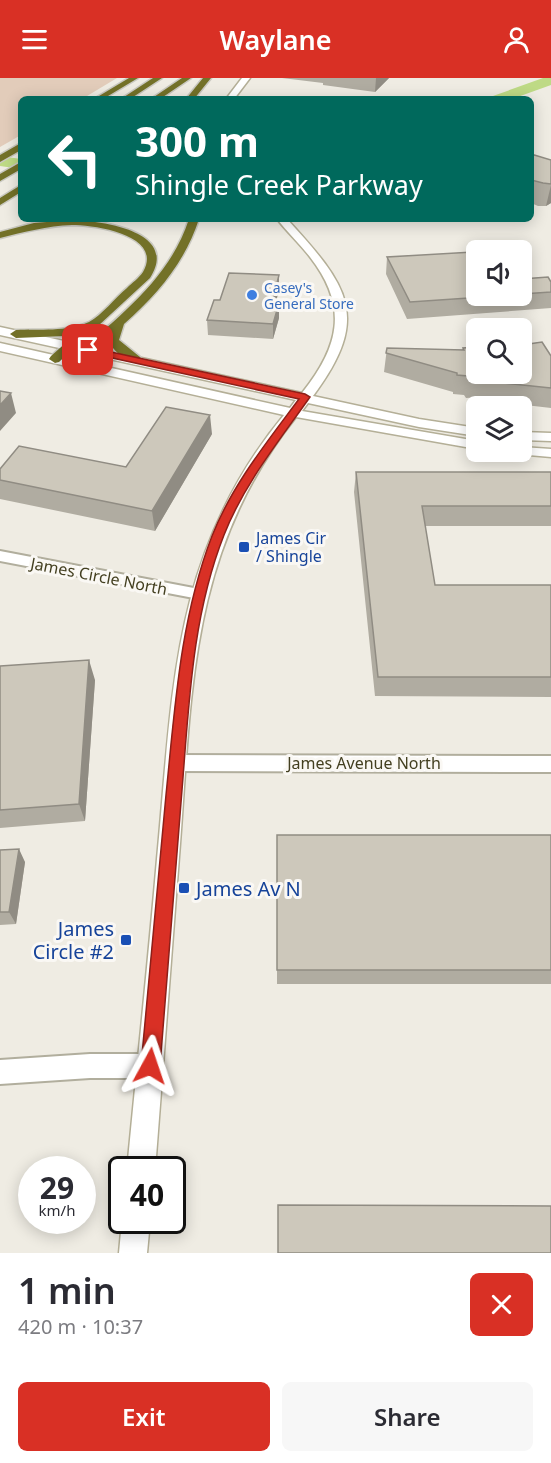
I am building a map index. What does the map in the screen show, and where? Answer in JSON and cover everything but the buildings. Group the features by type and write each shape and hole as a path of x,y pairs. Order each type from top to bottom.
{"highway":[{"path":"103,96 134,78"},
{"path":"130,96 158,78"},
{"path":"160,96 187,78"},
{"path":"192,96 207,78"},
{"path":"3,157 18,148"},
{"path":"0,178 17,167"},
{"path":"0,202 18,190"},
{"path":"74,363 175,264 189,238 193,222"},
{"path":"0,235 39,226 87,224 118,229 145,243 153,258 150,269 137,285 56,359"},
{"path":"16,334 73,331 104,316"},
{"path":"121,319 114,332 113,340 136,360"}],"street":[{"path":"232,96 246,78"},
{"path":"142,1156 177,763 190,637 199,594 218,535 233,503 250,474 323,373 342,327 341,307 330,278 285,222"},
{"path":"0,331 136,360 399,435 466,444"},
{"path":"0,347 300,405 466,430"},
{"path":"532,436 551,437"},
{"path":"532,452 551,453"},
{"name":"James Circle North","path":"0,556 199,594"},
{"name":"James Avenue North","path":"177,763 551,764"},
{"path":"0,1072 90,1066 150,1066"},
{"path":"133,1253 135,1234"}],"shaded area":[{"path":"0,78 117,78 87,96 18,96 18,137 0,147"}],"waterway":[{"path":"506,96 551,80"},
{"path":"0,161 18,164"}],"place":[{"name":"Casey's General Store","path":"252,295"},
{"name":"James Cir / Shingle","path":"244,547"},
{"name":"James Av N","path":"184,888"},
{"name":"James Circle #2","path":"126,940"}],"route":[{"path":"88,350 305,397 250,474 233,503 218,535 199,594 190,637 182,704 150,1066"}]}
